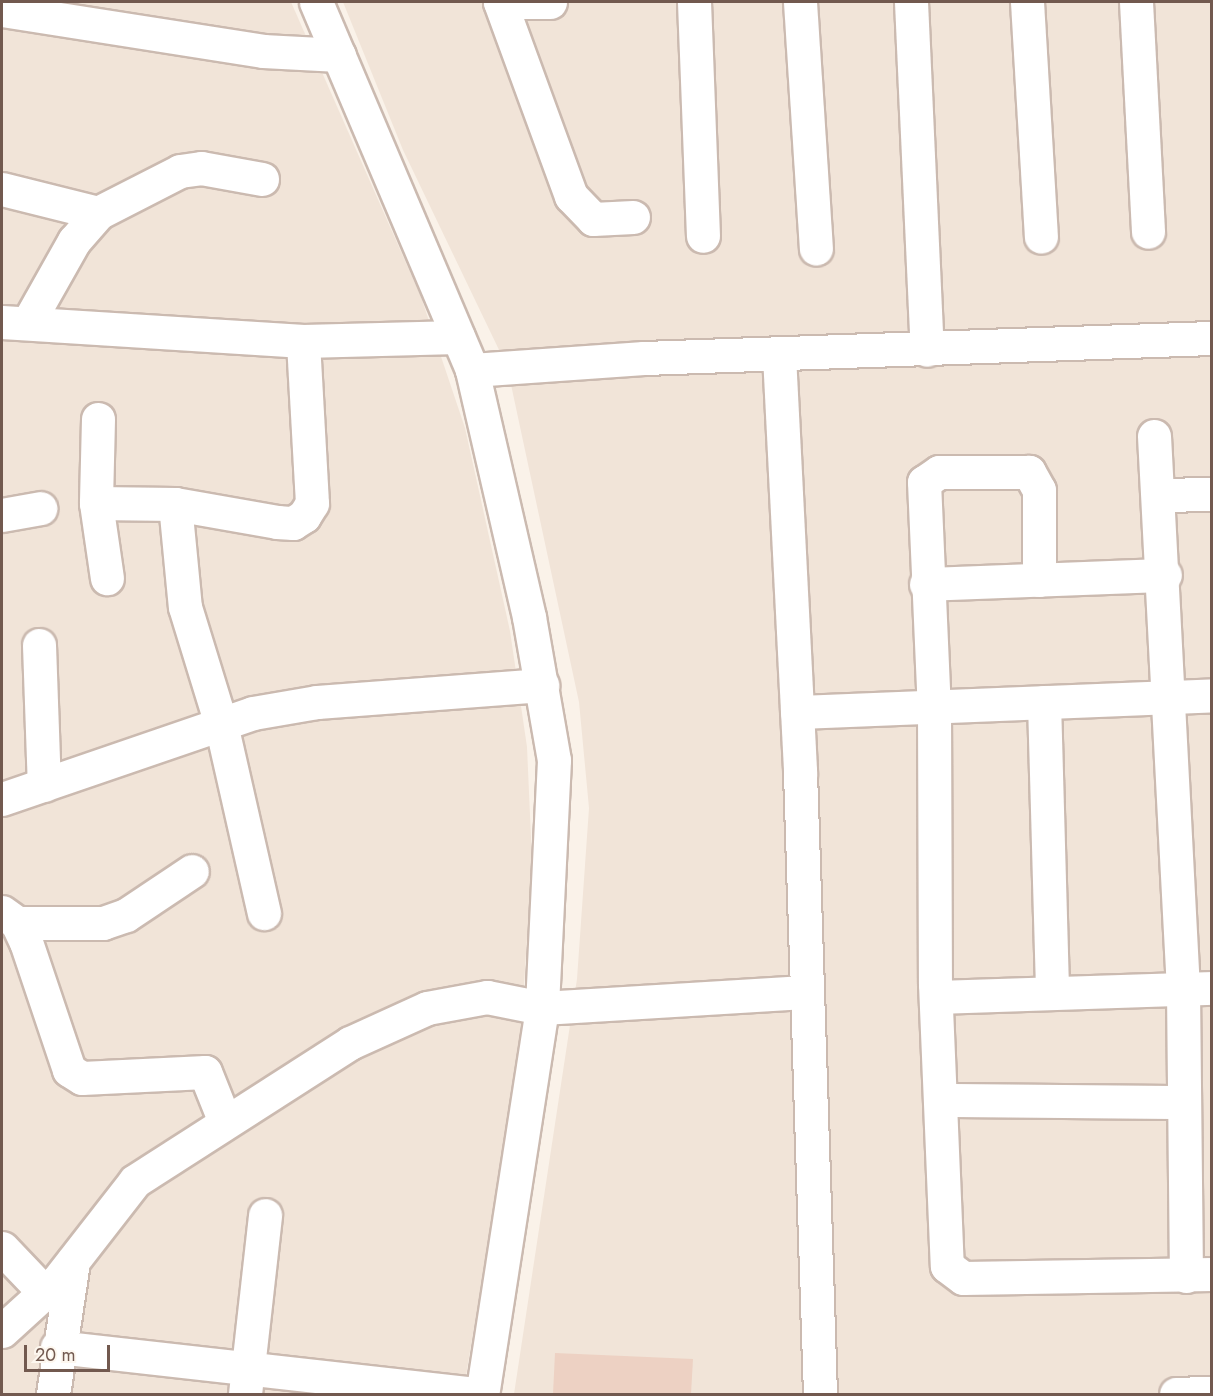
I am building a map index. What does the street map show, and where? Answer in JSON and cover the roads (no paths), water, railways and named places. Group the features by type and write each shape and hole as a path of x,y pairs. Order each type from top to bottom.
{"street":[{"path":"316,2 472,370 542,685 554,760 542,1008 482,1395"},
{"path":"550,2 500,2 576,207 593,219 633,217"},
{"path":"694,2 703,236"},
{"path":"800,2 816,248"},
{"path":"911,2 927,350"},
{"path":"1027,2 1041,237"},
{"path":"1136,2 1148,232"},
{"path":"2,10 263,51 339,55"},
{"path":"16,320 74,241 98,213 180,171 201,168 262,179"},
{"path":"2,189 98,213"},
{"path":"16,320 303,341 458,337"},
{"path":"472,370 1212,338"},
{"path":"96,503 175,504 293,523 304,516 312,503 303,341"},
{"path":"779,355 797,712 820,1395"},
{"path":"98,419 96,503 107,579"},
{"path":"1039,580 1039,490 1029,472 939,472 924,482 922,490 926,584 934,709 938,997 947,1266 963,1278 1199,1275 1184,1102 1197,989 1171,697 1165,575 1154,436"},
{"path":"1159,495 1212,494"},
{"path":"175,504 185,607 221,724 264,913"},
{"path":"2,515 40,508"},
{"path":"926,584 1165,575"},
{"path":"39,645 44,785"},
{"path":"2,799 221,724 317,702 542,685"},
{"path":"797,712 934,709 1212,695"},
{"path":"1044,702 1052,991"},
{"path":"192,871 126,915 103,922 9,917 69,1070 82,1078 205,1072 225,1122"},
{"path":"938,997 1052,991 1197,989"},
{"path":"2,1331 45,1293 74,1260 135,1181 350,1042 427,1008 487,997 542,1008 805,992"},
{"path":"942,1100 1184,1102"},
{"path":"247,1382 265,1215"},
{"path":"2,1248 45,1293"},
{"path":"53,1395 57,1347 74,1260"},
{"path":"57,1347 247,1382 474,1395"},
{"path":"1176,1395 1212,1393"}]}
